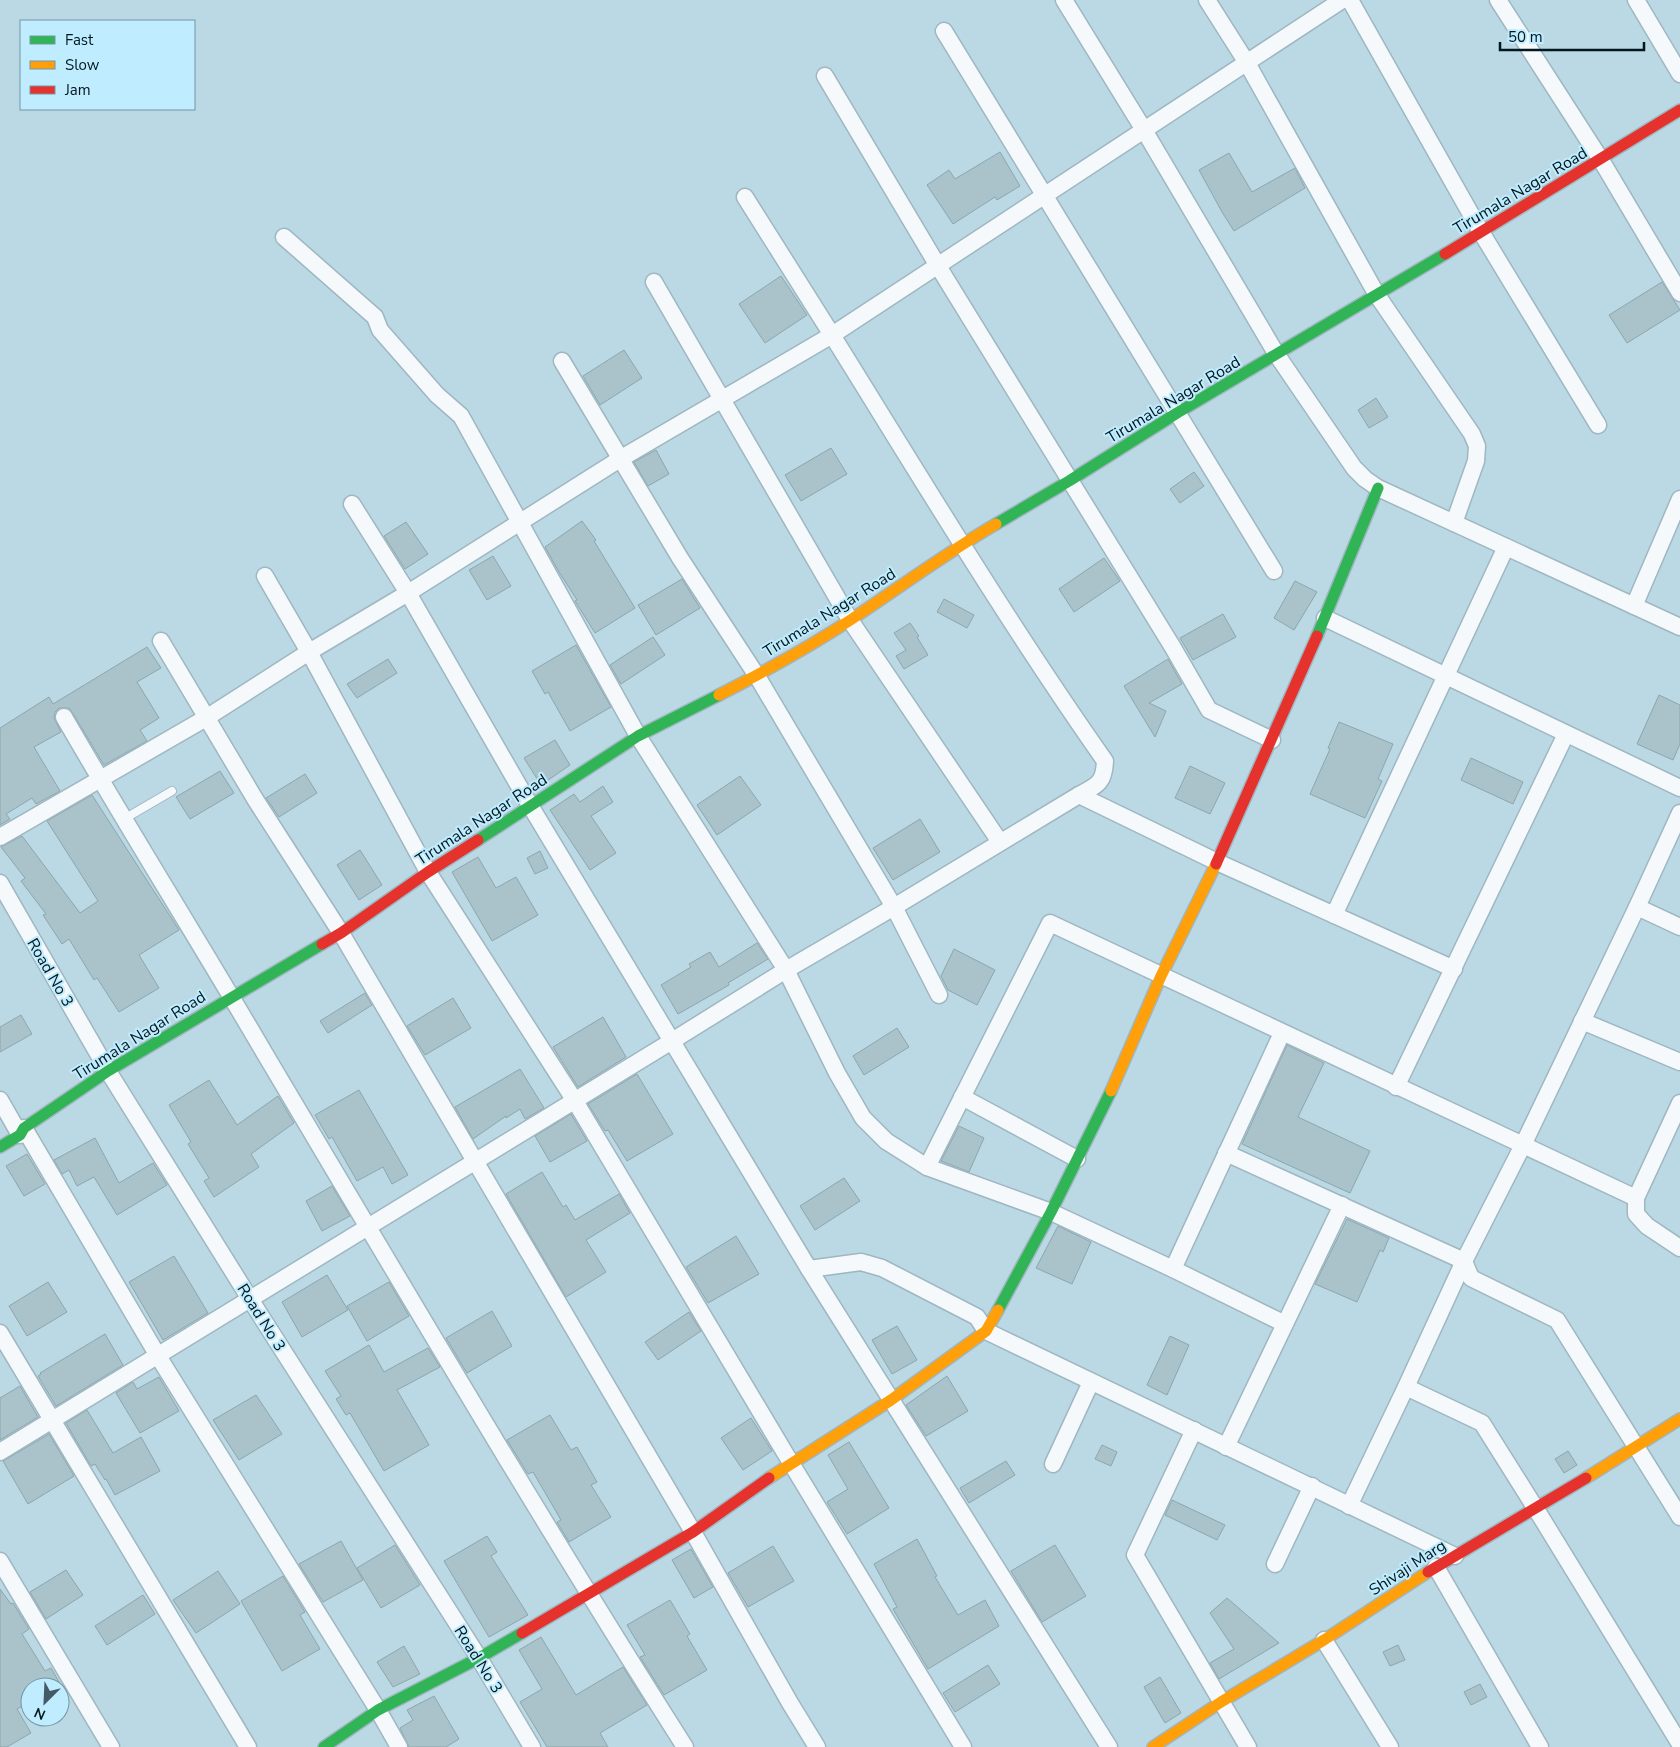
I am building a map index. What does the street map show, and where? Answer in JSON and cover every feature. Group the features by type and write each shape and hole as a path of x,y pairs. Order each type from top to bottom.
{"street":[{"path":"1064,0 1144,130 1277,355 1354,468 1378,488 1680,627"},
{"path":"1207,0 1247,63 1377,295 1472,434 1477,446 1476,461 1454,523"},
{"path":"0,837 206,718 620,459 832,335 1342,0"},
{"path":"1350,0 1481,232 1598,425"},
{"path":"1498,0 1675,275 1680,293"},
{"path":"1636,0 1680,74"},
{"path":"944,31 1274,571"},
{"path":"825,76 938,266 1172,646 1209,710 1272,740"},
{"name":"Tirumala Nagar Road","path":"0,1147 108,1072 341,933 428,872 638,736 757,676 850,620 962,544 1601,160 1680,110"},
{"path":"0,1452 786,970 1097,785 1104,775 1106,761 1067,706 962,544 745,197"},
{"path":"284,237 375,317 380,330 437,395 461,416 638,736 786,970 837,1073 863,1118 886,1141 927,1167 1051,1212 1284,1324"},
{"path":"654,282 850,620 1000,842"},
{"path":"562,361 680,558 757,676 894,907 939,995"},
{"path":"324,1747 378,1710 479,1658 588,1596 693,1532 791,1463 891,1400 986,1331 1051,1212 1112,1088 1161,976 1217,862 1272,740 1325,618 1378,488"},
{"path":"1634,606 1680,499"},
{"path":"352,504 408,593 531,807 809,1269 1109,1747"},
{"path":"1334,915 1506,547"},
{"path":"264,576 309,652 428,872 575,1100 963,1747"},
{"path":"1325,618 1680,788"},
{"path":"161,641 255,799 341,933 693,1532 790,1704 818,1747"},
{"path":"64,717 588,1596 685,1747"},
{"path":"1396,1087 1566,734"},
{"path":"1079,795 1217,862 1454,969"},
{"path":"1349,1506 1464,1261 1637,907 1680,813"},
{"name":"Road No 3","path":"0,883 108,1072 479,1658 532,1747"},
{"path":"1637,907 1680,927"},
{"path":"927,1167 1050,923 1636,1198"},
{"path":"1582,1021 1680,1062"},
{"path":"1173,1269 1282,1033"},
{"path":"962,1097 1077,1159"},
{"path":"0,1100 22,1131 399,1747"},
{"path":"1680,1103 1636,1198 1636,1214 1647,1226 1680,1248"},
{"path":"1226,1153 1464,1261 1471,1278 1557,1320 1680,1516"},
{"path":"1226,1447 1342,1205"},
{"path":"809,1269 861,1262 882,1268 977,1317 986,1331 1455,1556"},
{"path":"0,1333 248,1747"},
{"path":"1053,1464 1090,1382"},
{"path":"1406,1386 1482,1423 1680,1744"},
{"name":"Shivaji Marg","path":"1153,1747 1436,1567 1536,1509 1680,1419"},
{"path":"1194,1430 1135,1555 1248,1747"},
{"path":"1275,1564 1312,1486"},
{"path":"0,1561 111,1747"},
{"path":"1436,1567 1540,1747"},
{"path":"1324,1640 1390,1747"}],"lane":[{"path":"124,819 172,791"}],"building":[{"path":"1000,152 1020,186 997,200 995,197 953,224 927,185 949,170 955,179"},
{"path":"1229,153 1252,192 1295,168 1305,188 1234,231 1199,170"},
{"path":"781,276 807,315 765,343 739,304"},
{"path":"1662,282 1680,310 1627,343 1609,315"},
{"path":"624,350 642,378 600,405 583,376"},
{"path":"1376,398 1388,417 1369,428 1358,410"},
{"path":"831,448 847,474 801,501 785,475"},
{"path":"656,450 669,474 648,486 634,462"},
{"path":"1194,472 1204,486 1180,503 1170,489"},
{"path":"582,521 596,540 594,541 635,608 595,633 545,547"},
{"path":"406,522 428,554 405,569 384,536"},
{"path":"493,556 511,586 487,600 469,570"},
{"path":"1104,558 1120,581 1074,612 1059,589"},
{"path":"682,579 700,608 656,635 638,605"},
{"path":"1295,581 1317,592 1294,630 1274,618"},
{"path":"944,599 974,615 967,628 937,612"},
{"path":"1223,614 1236,637 1193,660 1180,638"},
{"path":"910,623 928,655 904,669 896,656 906,650 894,633"},
{"path":"653,637 665,655 621,684 610,665"},
{"path":"576,645 611,707 570,731 548,692 545,694 532,671"},
{"path":"147,647 161,668 137,682 159,718 140,730 147,741 104,765 69,708 59,708 55,712 54,718 61,732 34,747 60,791 36,804 32,798 6,814 10,819 0,825 0,728 49,697 53,704"},
{"path":"388,659 397,673 357,698 347,684"},
{"path":"1168,659 1182,684 1149,703 1166,711 1155,737 1124,686"},
{"path":"1659,695 1680,705 1680,744 1673,760 1637,744"},
{"path":"1339,722 1393,744 1378,779 1382,781 1365,818 1310,794 1330,749 1328,748"},
{"path":"555,740 570,765 541,785 524,758"},
{"path":"1471,758 1523,782 1513,804 1461,780"},
{"path":"1190,766 1225,783 1210,814 1175,798"},
{"path":"220,771 234,793 190,819 176,797"},
{"path":"305,774 317,793 279,817 266,798"},
{"path":"740,776 761,805 717,835 697,805"},
{"path":"603,786 613,802 591,816 616,853 590,870 550,810 574,794 580,802"},
{"path":"92,795 179,930 139,955 159,988 119,1012 97,978 94,980 69,939 62,944 43,915 46,914 21,881 25,878 1,847 22,836 80,913 98,901 47,821"},
{"path":"920,819 940,852 893,880 873,848"},
{"path":"360,850 382,885 359,900 337,865"},
{"path":"540,851 548,868 535,874 527,858"},
{"path":"478,857 496,888 516,877 538,915 492,941 452,872"},
{"path":"757,943 768,959 728,983 729,985 678,1014 661,985 691,967 689,964 710,952 719,967"},
{"path":"954,949 995,970 977,1005 948,990 941,976"},
{"path":"365,993 372,1005 328,1033 320,1021"},
{"path":"453,998 471,1028 425,1055 407,1026"},
{"path":"21,1015 32,1034 0,1052 0,1027"},
{"path":"603,1017 626,1057 578,1087 553,1047"},
{"path":"897,1028 909,1047 864,1075 853,1056"},
{"path":"1287,1045 1324,1063 1298,1117 1370,1151 1350,1193 1242,1144"},
{"path":"520,1069 544,1108 525,1119 520,1109 506,1118 506,1116 473,1139 455,1107"},
{"path":"637,1074 673,1134 627,1161 608,1130 605,1131 588,1104"},
{"path":"209,1080 237,1125 278,1096 294,1123 251,1154 259,1167 214,1197 204,1181 209,1178 188,1144 191,1142 169,1105"},
{"path":"359,1090 408,1175 392,1184 383,1167 357,1181 332,1137 329,1139 315,1115"},
{"path":"571,1114 587,1141 550,1162 535,1136"},
{"path":"959,1126 984,1138 969,1172 941,1161"},
{"path":"95,1138 119,1183 153,1163 167,1185 117,1215 94,1177 77,1186 69,1170 62,1174 54,1160"},
{"path":"27,1154 45,1184 24,1196 6,1166"},
{"path":"542,1172 563,1207 566,1205 575,1220 619,1194 630,1213 586,1240 606,1272 566,1297 506,1194"},
{"path":"844,1178 860,1201 815,1230 800,1206"},
{"path":"332,1186 350,1216 322,1231 306,1201"},
{"path":"1347,1219 1389,1238 1383,1252 1380,1250 1357,1302 1315,1284"},
{"path":"1058,1226 1091,1242 1072,1284 1036,1268"},
{"path":"736,1236 759,1274 708,1303 686,1267"},
{"path":"174,1256 208,1313 163,1340 129,1282"},
{"path":"327,1275 348,1310 302,1337 282,1302"},
{"path":"48,1282 67,1312 27,1336 9,1306"},
{"path":"389,1282 409,1316 367,1341 347,1306"},
{"path":"492,1311 512,1346 467,1373 446,1338"},
{"path":"689,1312 701,1331 658,1360 645,1342"},
{"path":"897,1326 917,1360 892,1374 872,1340"},
{"path":"105,1334 123,1365 56,1406 38,1376 40,1373"},
{"path":"1170,1336 1189,1345 1167,1395 1147,1385"},
{"path":"369,1345 384,1372 428,1348 440,1367 397,1390 429,1445 384,1471 350,1413 346,1415 336,1399 341,1396 325,1371"},
{"path":"947,1376 968,1411 926,1436 906,1405"},
{"path":"159,1377 179,1411 140,1433 116,1393 133,1382 137,1389"},
{"path":"20,1386 38,1417 0,1440 0,1398"},
{"path":"256,1395 282,1434 239,1460 213,1420"},
{"path":"87,1410 113,1453 141,1437 160,1471 115,1495 95,1464 91,1466 66,1423"},
{"path":"550,1415 571,1450 577,1447 597,1482 591,1485 611,1517 569,1542 557,1522 561,1520 533,1472 528,1474 507,1440"},
{"path":"751,1418 772,1451 743,1470 721,1438"},
{"path":"49,1434 74,1476 28,1504 3,1461"},
{"path":"849,1442 889,1508 847,1534 827,1502 848,1489 828,1455"},
{"path":"1102,1445 1117,1452 1111,1466 1095,1459"},
{"path":"1568,1451 1577,1465 1564,1473 1555,1459"},
{"path":"1006,1461 1015,1475 969,1503 960,1488"},
{"path":"1172,1500 1225,1525 1217,1540 1165,1515"},
{"path":"487,1536 497,1552 491,1556 528,1615 489,1637 444,1561"},
{"path":"917,1539 937,1576 935,1577 958,1615 985,1600 999,1626 928,1669 893,1609 897,1607 874,1564"},
{"path":"341,1541 363,1580 323,1602 299,1564"},
{"path":"395,1545 420,1585 381,1608 357,1568"},
{"path":"1055,1545 1086,1596 1042,1622 1011,1571"},
{"path":"773,1546 794,1581 748,1607 728,1573"},
{"path":"691,1549 713,1587 694,1598 672,1560"},
{"path":"66,1570 83,1595 46,1619 30,1592"},
{"path":"218,1571 240,1604 196,1633 173,1600"},
{"path":"283,1576 305,1612 300,1615 320,1649 282,1671 241,1601"},
{"path":"0,1589 11,1604 13,1603 29,1629 22,1634 45,1671 51,1668 56,1677 20,1677 20,1707 17,1709 20,1714 20,1727 28,1727 31,1733 7,1747 0,1747"},
{"path":"143,1595 155,1614 107,1645 95,1626"},
{"path":"1227,1598 1279,1643 1219,1679 1210,1663 1234,1649 1210,1613"},
{"path":"670,1600 690,1634 687,1636 707,1670 664,1695 640,1657 645,1655 627,1625"},
{"path":"541,1637 576,1695 623,1667 647,1705 600,1733 608,1747 547,1747 520,1702 542,1689 519,1650"},
{"path":"1398,1645 1405,1660 1390,1666 1383,1652"},
{"path":"404,1646 420,1674 393,1687 377,1662"},
{"path":"988,1665 1000,1684 955,1712 943,1693"},
{"path":"1160,1677 1181,1713 1165,1723 1144,1687"},
{"path":"1480,1684 1487,1697 1471,1705 1464,1692"},
{"path":"434,1696 459,1739 446,1747 409,1747 400,1728 413,1720 407,1710"}],"traffic: fast":[{"path":"996,524 1069,481 1177,413 1445,254"},
{"path":"1317,636 1378,488"},
{"path":"478,840 638,736 719,695"},
{"path":"0,1147 20,1135 24,1128 108,1071 322,944"},
{"path":"998,1310 1051,1212 1111,1091"},
{"path":"324,1747 378,1710 479,1658 522,1633"}],"traffic: slow":[{"path":"719,695 786,659 836,629 941,558 996,524"},
{"path":"1111,1091 1161,976 1216,864"},
{"path":"769,1478 891,1400 986,1331 998,1310"},
{"path":"1586,1478 1680,1419"},
{"path":"1153,1747 1221,1702 1324,1640 1428,1572"}],"traffic: jam":[{"path":"1445,254 1680,110"},
{"path":"1216,864 1317,636"},
{"path":"322,944 478,840"},
{"path":"522,1633 693,1532 769,1478"},
{"path":"1428,1572 1586,1478"}]}
